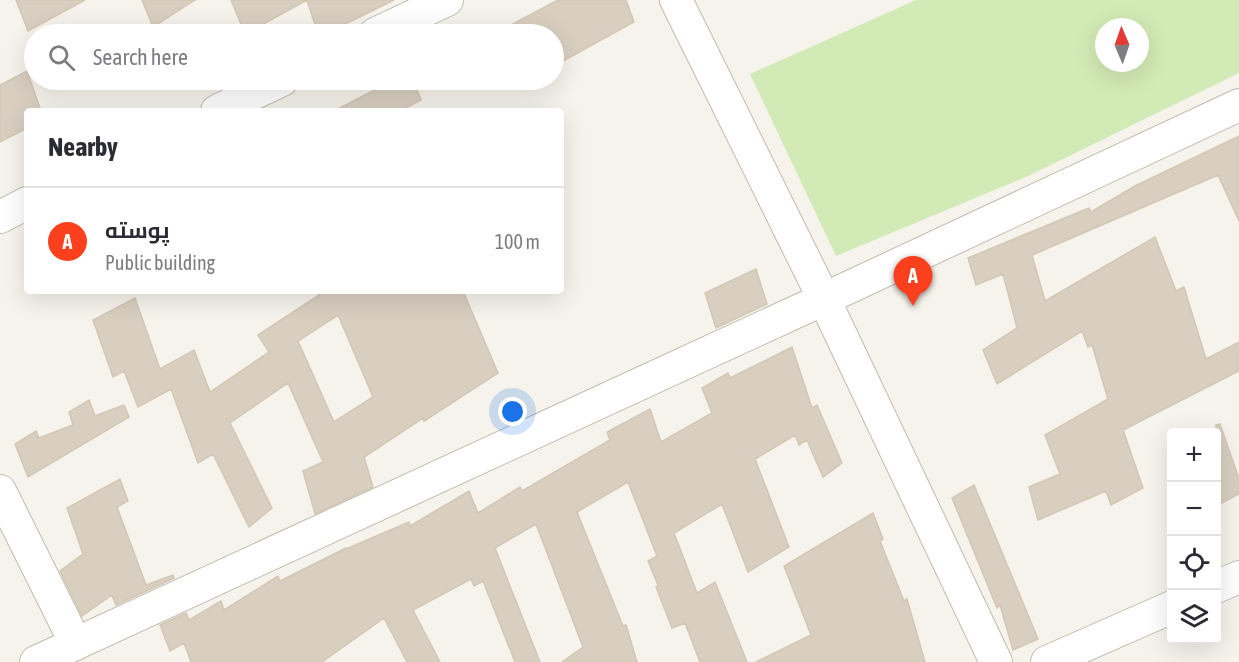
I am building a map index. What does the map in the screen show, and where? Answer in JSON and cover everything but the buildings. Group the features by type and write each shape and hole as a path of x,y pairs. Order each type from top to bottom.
{"street":[{"path":"396,24 447,0"},
{"path":"676,0 824,299 996,662"},
{"path":"223,108 261,90"},
{"path":"36,662 1239,105"},
{"path":"0,217 24,205"},
{"path":"0,491 76,644"},
{"path":"1221,585 1239,577"},
{"path":"1047,662 1167,609"}],"green space":[{"path":"916,0 1239,0 1239,73 1026,177 836,256 750,74"}],"place":[{"name":"پوسته","path":"913,306"}]}
